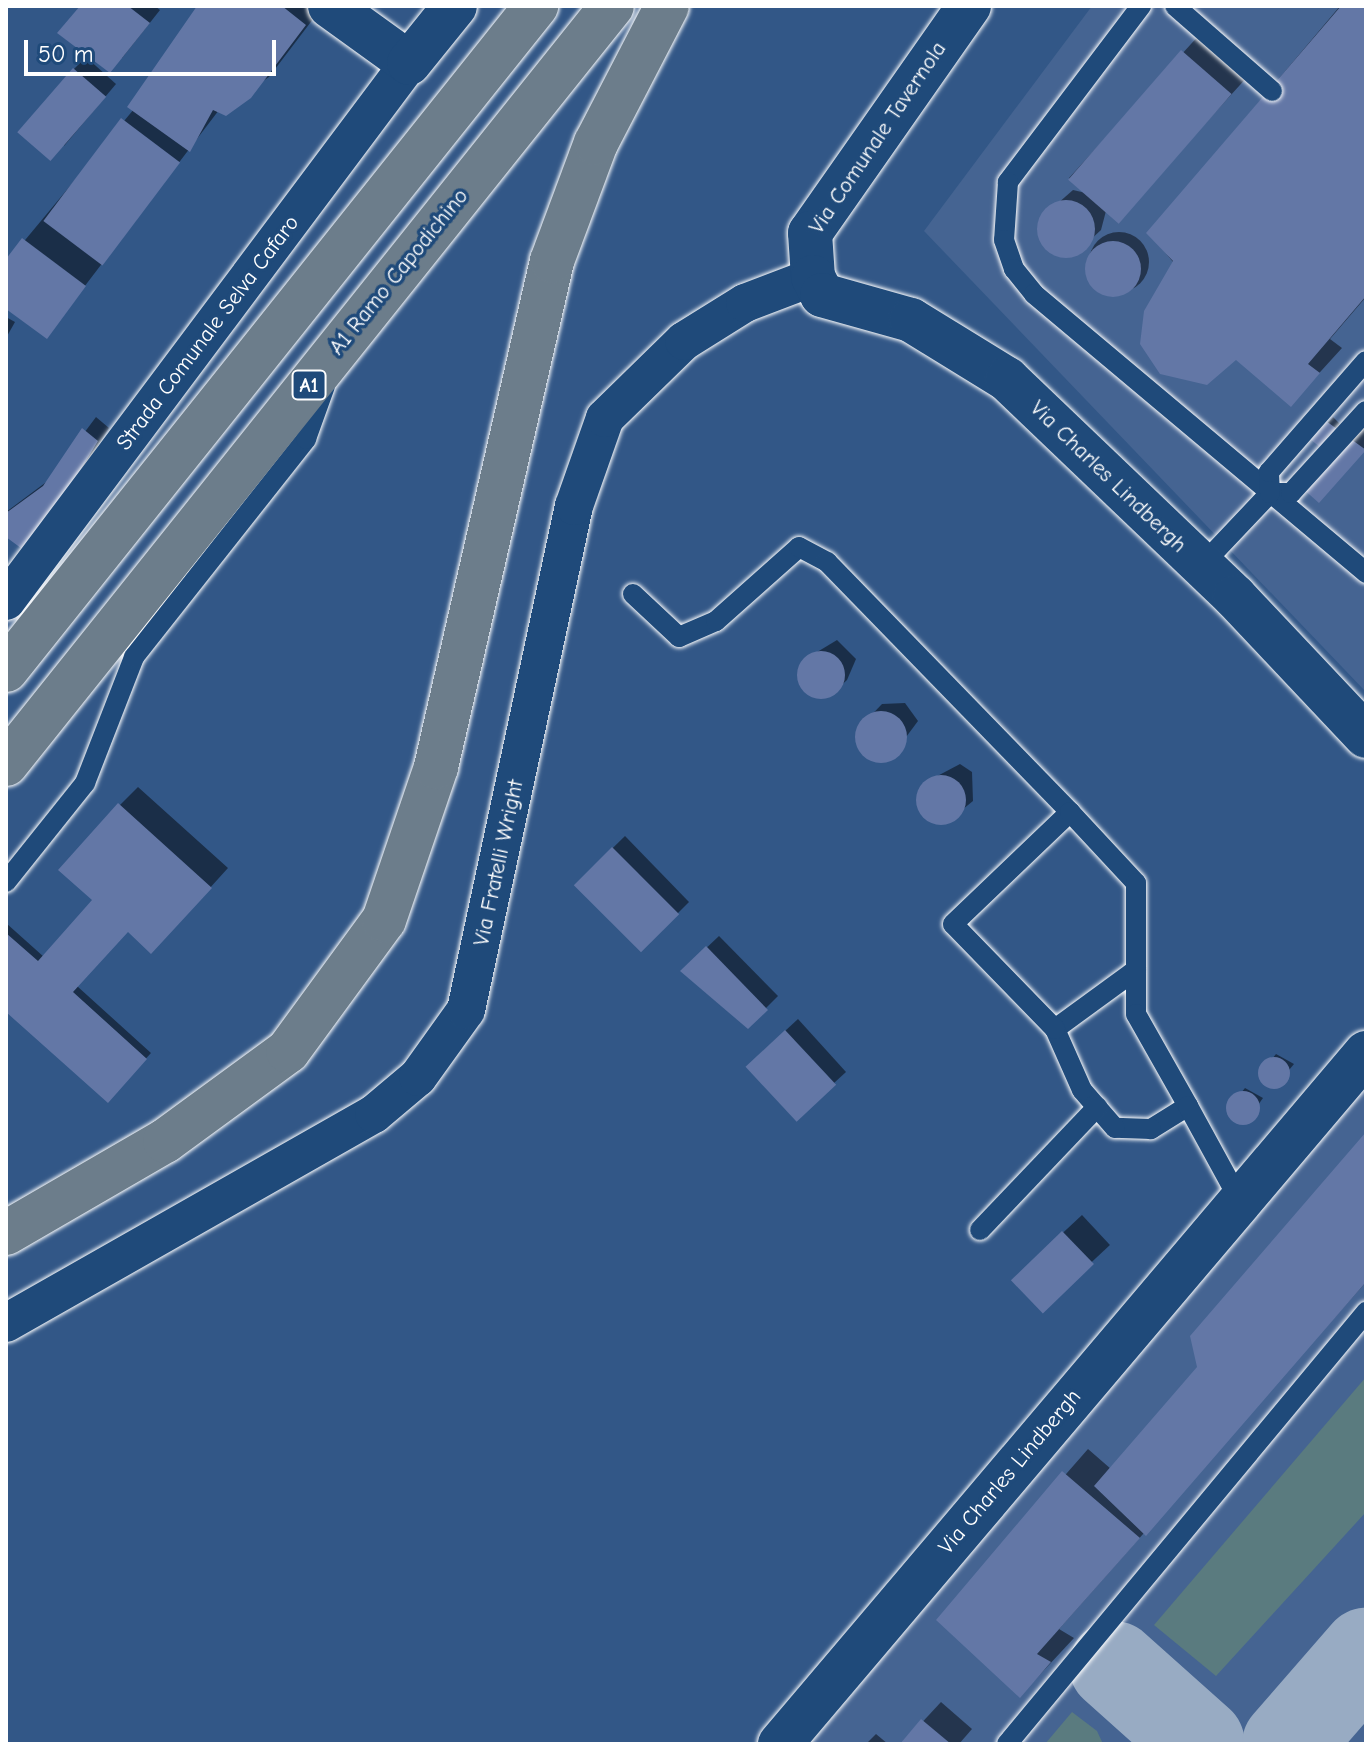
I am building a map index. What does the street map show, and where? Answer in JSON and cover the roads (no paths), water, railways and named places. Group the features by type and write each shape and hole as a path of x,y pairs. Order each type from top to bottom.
{"highway":[{"path":"6,670 536,6"},
{"name":"A1 Ramo Capodichino","path":"6,764 612,6"},
{"path":"6,1233 165,1141 288,1051 384,920 436,767 552,261 596,143 667,6"}],"street":[{"path":"330,6 409,63"},
{"name":"Strada Comunale Selva Cafaro","path":"6,601 455,6"},
{"name":"Via Comunale Tavernola","path":"813,277 810,233 969,6"},
{"name":"Via Charles Lindbergh","path":"813,277 822,295 911,320 966,349 1049,417 1201,566 1366,736"},
{"name":"Via Fratelli Wright","path":"6,1323 363,1121 418,1077 466,1010 574,506 605,418 684,341 745,303 813,277"},
{"name":"Via Charles Lindbergh","path":"780,1744 1239,1199 1366,1053"}],"lane":[{"path":"1141,6 1008,182 1004,240 1034,294 1366,573"},
{"path":"1175,6 1272,91"},
{"path":"6,882 85,783 134,657 306,439 339,347"},
{"path":"1201,566 1270,493 1269,472 1366,361"},
{"path":"1270,493 1291,493 1366,411"},
{"path":"633,594 679,637 716,621 799,547 827,562 1136,883 1136,1014 1239,1199"},
{"path":"1070,812 953,924 1055,1029 1097,1107 1115,1128 1151,1129 1188,1106"},
{"path":"1055,1029 1136,970"},
{"path":"980,1230 1097,1107"},
{"path":"1007,1744 1366,1312"}]}
